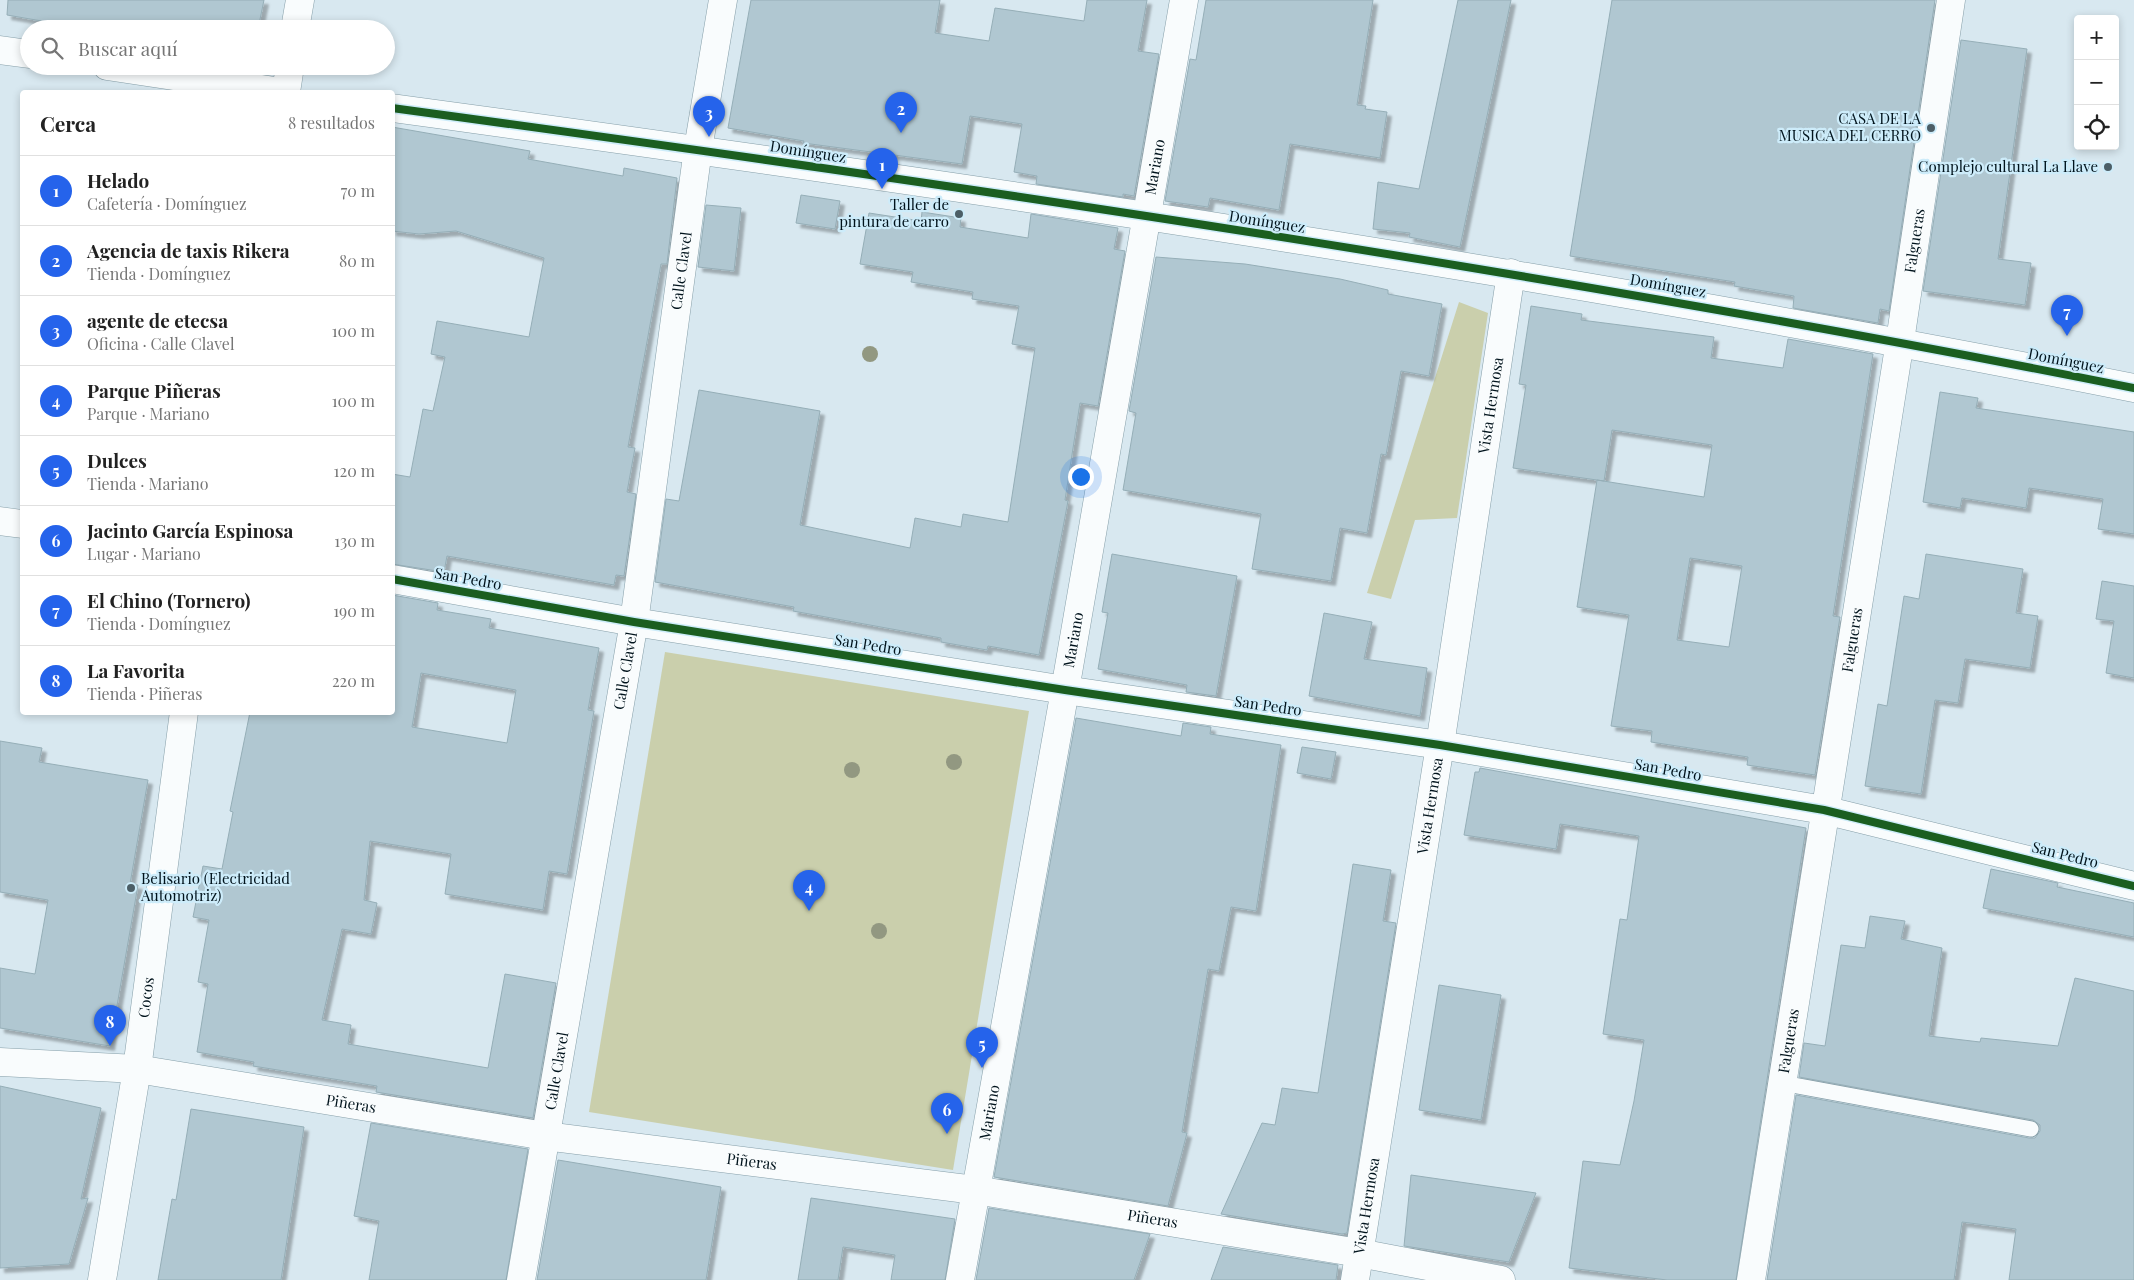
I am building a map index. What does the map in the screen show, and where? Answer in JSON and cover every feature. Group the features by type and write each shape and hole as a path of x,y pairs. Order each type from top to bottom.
{"street":[{"path":"297,20 300,0"},
{"name":"Calle Clavel","path":"521,1280 634,622 698,149 723,0"},
{"name":"Mariano","path":"960,1280 1065,690 1184,0"},
{"name":"Falgueras","path":"1751,1280 1824,810 1900,342 1951,0"},
{"path":"0,50 20,53"},
{"path":"167,75 268,90"},
{"path":"286,90 289,75"},
{"name":"Domínguez","path":"395,108 698,149 1511,273 1900,342 2134,388"},
{"name":"Vista Hermosa","path":"1355,1280 1440,745 1511,273"},
{"path":"0,521 20,524"},
{"name":"San Pedro","path":"395,580 634,622 1065,690 1440,745 1824,810 2134,886"},
{"name":"Cocos","path":"102,1280 137,1069 184,715"},
{"name":"Piñeras","path":"0,1062 137,1069 545,1136 975,1190 1360,1253 1501,1280"}],"lane":[{"path":"1782,1084 2031,1129"}],"green space":[{"path":"1459,302 1488,313 1457,518 1415,520 1391,599 1367,593"},
{"path":"665,652 1029,711 953,1170 589,1112"}],"building":[{"path":"8,0 264,0 260,20 36,20 7,15"},
{"path":"751,0 940,0 935,33 989,41 995,8 1084,21 1087,0 1147,0 1138,51 1159,54 1134,196 1123,194 1123,197 1036,184 1037,176 1014,172 1022,124 970,116 962,164 803,143 804,141 728,128"},
{"path":"1206,0 1373,0 1357,105 1366,106 1365,109 1387,112 1380,158 1290,144 1279,210 1210,198 1208,207 1165,201 1190,59 1196,60"},
{"path":"1458,0 1511,0 1460,247 1409,237 1410,233 1373,229 1378,182 1419,189"},
{"path":"1612,0 1935,0 1889,311 1880,309 1878,323 1793,308 1794,296 1734,286 1735,282 1570,256"},
{"path":"1961,40 2027,49 1998,259 2031,263 2025,305 1923,291"},
{"path":"395,128 530,151 528,159 623,176 624,168 677,178 667,264 661,264 628,447 635,448 627,492 636,494 624,576 616,575 614,585 447,556 444,572 395,564 395,474 410,477 423,409 433,411 445,357 431,354 437,321 529,337 544,258 456,231 419,234 395,231"},
{"path":"801,195 840,201 835,229 796,223"},
{"path":"706,205 741,208 734,271 698,267"},
{"path":"922,212 961,218 960,227 1028,238 1031,214 1118,228 1114,249 1125,251 1098,406 1080,403 1065,500 1068,501 1039,655 988,646 987,650 941,642 941,638 793,611 794,607 655,582 666,499 679,501 699,390 820,411 800,525 910,548 915,518 961,527 963,514 1008,522 1035,348 1012,344 1019,306 972,299 973,292 911,282 913,272 860,264 869,213 921,221"},
{"path":"1156,257 1245,264 1340,279 1388,290 1388,294 1442,304 1429,376 1401,371 1386,455 1381,454 1367,533 1340,528 1331,581 1252,569 1261,514 1123,490 1136,413 1129,411"},
{"path":"1531,306 1582,314 1581,320 1714,337 1711,358 1783,368 1788,339 1873,354 1833,616 1840,617 1815,775 1747,765 1748,757 1651,742 1652,731 1611,726 1629,615 1577,607 1597,480 1513,468 1526,385 1519,384","holes":["1612,430 1712,445 1704,497 1597,480 1604,481","1690,558 1742,566 1729,647 1677,640"]},
{"path":"1940,392 1978,398 1976,408 2134,432 2134,534 2098,529 2103,499 2029,488 2026,508 1962,498 1960,508 1923,502"},
{"path":"1112,554 1237,576 1216,696 1186,692 1187,685 1098,669 1108,613 1102,612"},
{"path":"1926,554 2023,569 2016,613 2038,616 2030,668 1965,659 1958,703 1935,700 1921,794 1865,786 1878,704 1887,706 1904,596 1919,599"},
{"path":"2102,581 2134,586 2134,678 2106,673 2114,621 2096,619"},
{"path":"395,596 438,603 437,610 491,619 489,628 599,648 588,710 594,711 567,874 549,871 543,910 445,894 451,854 370,841 364,900 377,903 371,934 342,929 322,1020 351,1025 348,1044 488,1068 505,974 556,983 533,1118 376,1092 377,1086 253,1066 254,1062 197,1052 208,984 198,982 209,920 193,917 203,866 222,869 233,812 230,811 249,715 395,715","holes":["421,673 516,690 507,743 412,727"]},
{"path":"1324,613 1372,622 1364,659 1427,668 1420,716 1309,696"},
{"path":"1076,718 1181,736 1183,723 1211,727 1210,734 1281,745 1256,911 1231,907 1219,971 1208,969 1182,1132 1187,1133 1168,1206 994,1177"},
{"path":"0,741 42,748 39,762 148,780 130,884 138,885 110,1046 0,1028 0,968 35,974 48,900 0,892"},
{"path":"1302,747 1336,752 1331,779 1297,773"},
{"path":"1480,768 1806,828 1736,1280 1667,1280 1569,1268 1583,1161 1620,1165 1634,1101 1644,1040 1603,1034 1620,919 1627,920 1639,836 1560,824 1556,849 1464,835 1475,772 1479,772"},
{"path":"1353,864 1391,870 1383,921 1396,923 1347,1233 1342,1234 1221,1214 1262,1123 1275,1125 1282,1088 1318,1093"},
{"path":"1991,869 2058,883 2057,887 2134,903 2134,937 1983,908"},
{"path":"1870,916 1905,921 1901,939 1942,948 1929,1036 1980,1042 1981,1038 2058,1046 2075,978 2134,991 2134,1280 2009,1280 2016,1229 1962,1222 1954,1280 1767,1280 1796,1095 2029,1138 2035,1138 2040,1131 2040,1125 2033,1120 1799,1077 1804,1043 1825,1046 1841,945 1865,948"},
{"path":"1439,985 1501,995 1481,1120 1419,1110"},
{"path":"0,1086 101,1108 81,1199 88,1198 69,1264 0,1268"},
{"path":"191,1109 304,1127 281,1280 158,1280 172,1199 176,1200"},
{"path":"371,1123 528,1149 506,1280 369,1280 379,1221 354,1216"},
{"path":"558,1160 721,1187 706,1280 537,1280"},
{"path":"1411,1175 1536,1193 1509,1262 1404,1246"},
{"path":"811,1198 955,1219 945,1280 891,1280 895,1255 843,1247 838,1280 798,1280"},
{"path":"989,1208 1150,1234 1134,1280 976,1280"},
{"path":"1223,1247 1338,1265 1336,1280 1211,1280"}],"cycle path":[{"path":"395,108 1047,201 1483,270 1917,346 2134,388"},
{"path":"395,580 634,622 1065,690 1440,745 1824,810 2134,886"}],"place":[{"name":"CASA DE LA MUSICA DEL CERRO","path":"1931,128"},
{"name":"Agencia de taxis Rikera","path":"901,133"},
{"name":"agente de etecsa","path":"709,137"},
{"name":"Complejo cultural La Llave","path":"2108,167"},
{"name":"Helado","path":"882,189"},
{"name":"Taller de pintura de carro","path":"959,214"},
{"name":"El Chino (Tornero)","path":"2067,336"},
{"name":"Belisario (Electricidad Automotriz)","path":"131,888"},
{"name":"Parque Piñeras","path":"809,911"},
{"name":"La Favorita","path":"110,1046"},
{"name":"Dulces","path":"982,1068"},
{"name":"Jacinto García Espinosa","path":"947,1134"}]}
